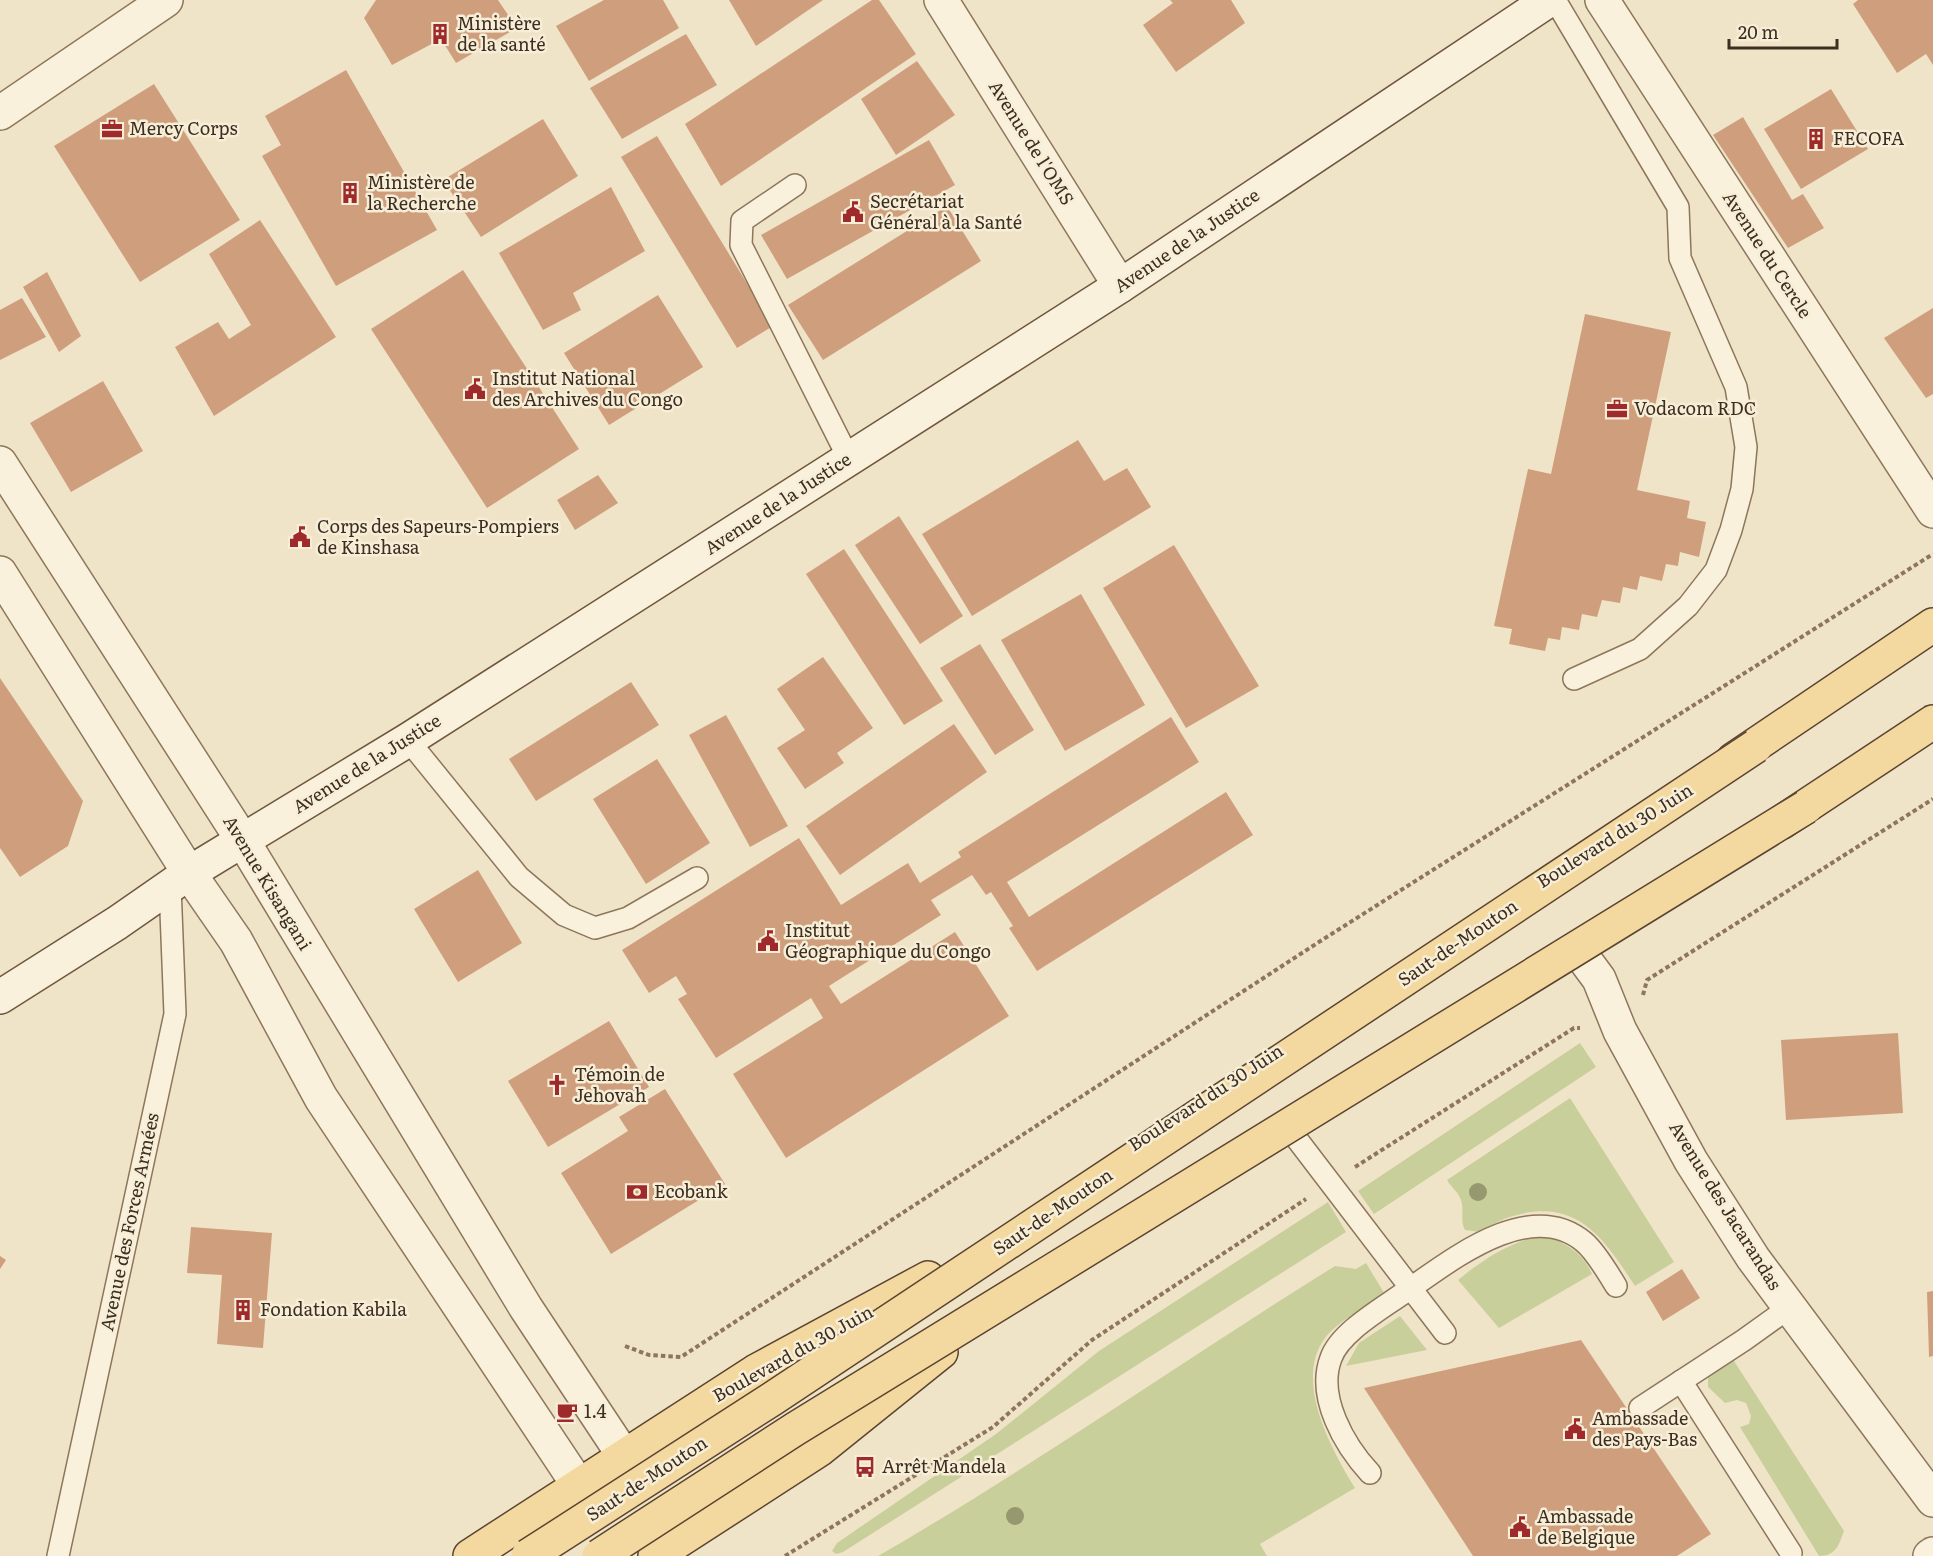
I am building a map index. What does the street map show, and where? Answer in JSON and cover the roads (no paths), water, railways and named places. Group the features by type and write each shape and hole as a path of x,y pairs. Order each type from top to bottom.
{"main road":[{"name":"Boulevard du 30 Juin","path":"470,1556 756,1371 906,1292 1756,746 1933,625"},
{"path":"655,1556 689,1546 819,1450 942,1352 1582,956 1933,722"},
{"name":"Saut-de-Mouton","path":"528,1556 782,1392 1756,746"},
{"path":"599,1556 795,1429 1806,807"},
{"path":"756,1371 736,1397 732,1412 735,1427 752,1453 764,1462 772,1463 819,1450"},
{"path":"624,1456 689,1546"},
{"path":"579,1486 627,1556"}],"street":[{"path":"0,113 166,0"},
{"name":"Avenue de l'OMS","path":"941,0 1120,286"},
{"name":"Avenue de la Justice","path":"0,998 179,879 408,740 1120,286 1549,0"},
{"name":"Avenue du Cercle","path":"1602,0 1933,510"},
{"name":"Avenue Kisangani","path":"0,463 243,842 526,1308 624,1456"},
{"path":"0,573 179,879 236,941 321,1098 579,1486"},
{"name":"Avenue des Jacarandas","path":"1582,956 1599,979 1620,1031 1692,1161 1753,1258 1933,1500"}],"lane":[{"path":"1555,0 1678,207 1680,258 1736,387 1746,447 1742,489 1731,530 1716,570 1688,606 1640,649 1574,679"},
{"path":"795,184 742,221 741,245 849,459"},
{"path":"408,740 519,877 564,915 595,928 628,918 697,878"},
{"name":"Avenue des Forces Armées","path":"58,1556 175,1014 179,879"},
{"path":"1293,1134 1445,1332"},
{"path":"1371,1473 1355,1457 1342,1433 1326,1390 1331,1358 1343,1340 1366,1319 1477,1244 1527,1227 1556,1229 1585,1242 1616,1286"},
{"path":"1640,1408 1790,1307"},
{"path":"1681,1381 1791,1552"}],"place":[{"name":"Ministère de la santé","path":"440,34"},
{"name":"Mercy Corps","path":"112,129"},
{"name":"FECOFA","path":"1816,139"},
{"name":"Ministère de la Recherche","path":"350,193"},
{"name":"Secrétariat Général à la Santé","path":"853,212"},
{"name":"Institut National des Archives du Congo","path":"475,389"},
{"name":"Vodacom RDC","path":"1617,409"},
{"name":"Corps des Sapeurs-Pompiers de Kinshasa","path":"300,537"},
{"name":"Institut Géographique du Congo","path":"768,941"},
{"name":"Témoin de Jehovah","path":"557,1085"},
{"name":"Ecobank","path":"637,1192"},
{"name":"Fondation Kabila","path":"243,1310"},
{"name":"1.4","path":"567,1412"},
{"name":"Ambassade des Pays-Bas","path":"1575,1429"},
{"name":"Arrêt Mandela","path":"865,1467"},
{"name":"Ambassade de Belgique","path":"1520,1527"}]}
